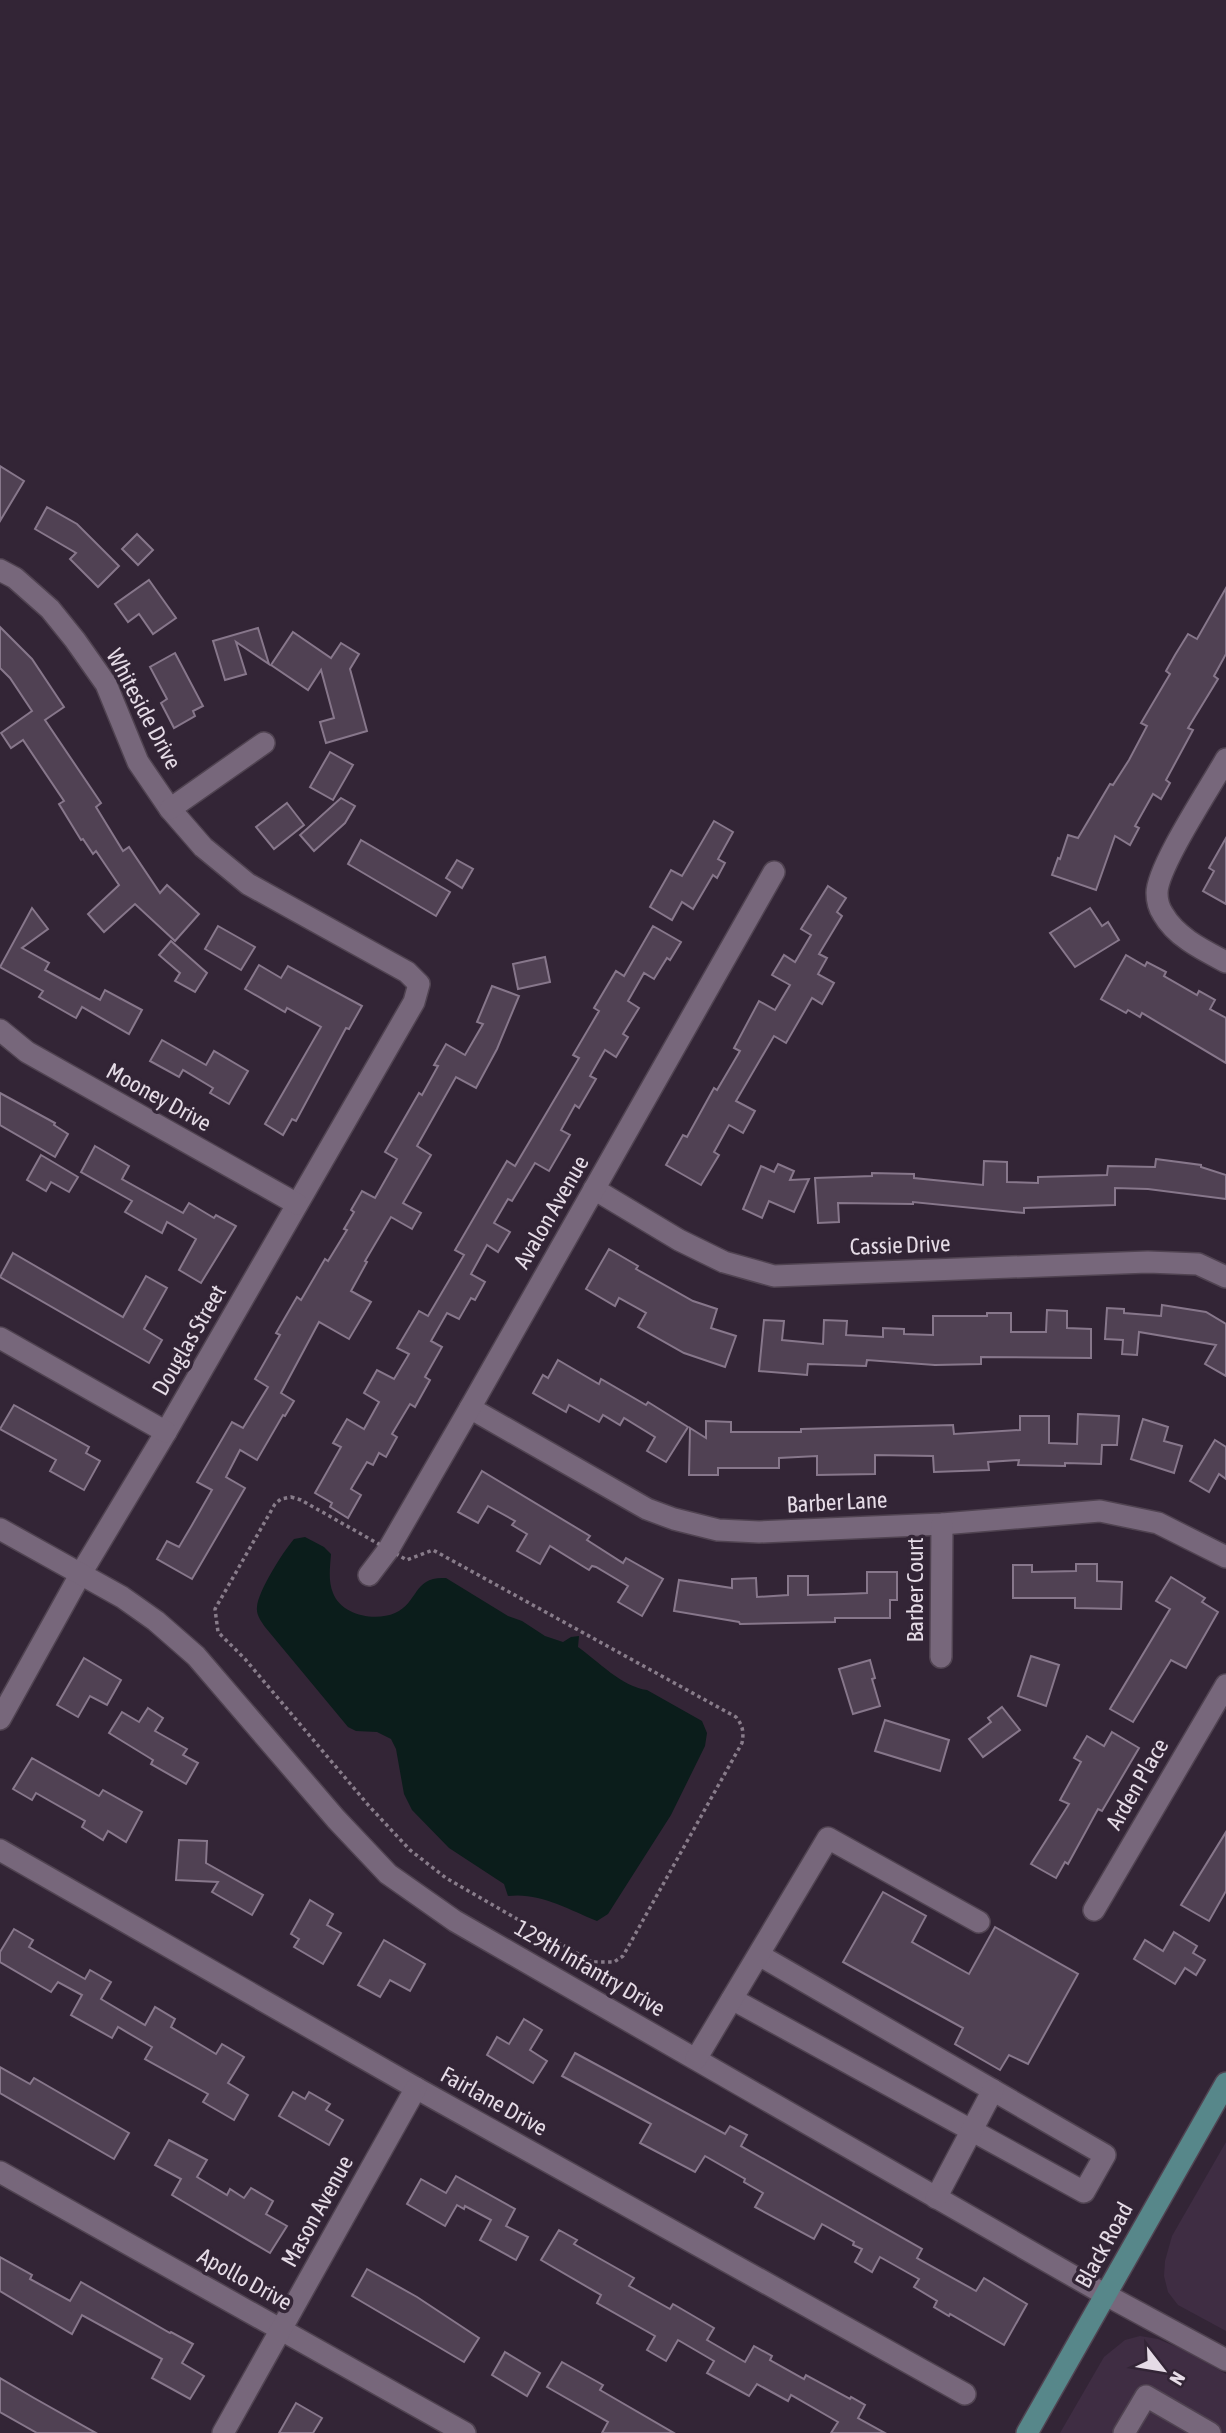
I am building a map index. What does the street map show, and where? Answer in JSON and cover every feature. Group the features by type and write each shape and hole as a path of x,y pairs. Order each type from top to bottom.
{"main road":[{"name":"Black Road","path":"1027,2433 1226,2083"}],"street":[{"name":"Whiteside Drive","path":"0,570 15,578 50,609 91,662 106,684 138,762 170,809 203,847 248,884 407,972 419,984"},
{"path":"170,809 264,743"},
{"path":"1226,759 1164,866 1157,893 1164,916 1179,933 1226,962"},
{"name":"Avalon Avenue","path":"369,1575 388,1550 470,1408 774,872"},
{"name":"Douglas Street","path":"0,1719 80,1575 166,1432 414,1002 419,984"},
{"name":"Mooney Drive","path":"0,1030 27,1052 297,1204"},
{"name":"Cassie Drive","path":"594,1189 679,1240 724,1262 774,1276 1148,1262 1198,1264 1226,1277"},
{"path":"0,1338 166,1432"},
{"name":"Barber Lane","path":"470,1408 647,1509 718,1530 759,1532 942,1524 1100,1511 1158,1523 1226,1557"},
{"name":"Barber Court","path":"941,1657 942,1524"},
{"name":"129th Infantry Drive","path":"0,1530 122,1597 156,1621 195,1656 336,1819 388,1874 455,1921 1106,2295 1226,2360"},
{"name":"Arden Place","path":"1094,1910 1226,1685"},
{"path":"696,2059 828,1838 979,1922"},
{"name":"Fairlane Drive","path":"0,1850 416,2088 965,2394"},
{"path":"732,1999 1084,2192 1105,2155 759,1955"},
{"name":"Mason Avenue","path":"223,2433 416,2088"},
{"path":"936,2197 993,2090"},
{"name":"Apollo Drive","path":"0,2172 465,2433"},
{"path":"1124,2433 1146,2396 1210,2433"}],"path":[{"path":"291,1497 301,1500 388,1550 407,1560 433,1550 736,1717 741,1724 744,1733 742,1744 623,1956 614,1962 592,1962 446,1878 411,1850 369,1807 245,1659 218,1632 215,1609 275,1504 281,1499 291,1497"}],"shaded area":[{"path":"305,1537 331,1554 331,1588 337,1601 351,1611 360,1615 387,1616 403,1608 427,1581 446,1578 545,1636 563,1642 579,1636 578,1647 619,1679 647,1690 702,1721 707,1733 705,1746 671,1815 608,1914 597,1921 542,1899 508,1896 504,1884 449,1848 412,1810 404,1794 396,1749 391,1739 377,1732 356,1731 348,1727 258,1615 258,1600 272,1572 294,1539"},
{"path":"1226,2142 1226,2331 1178,2305 1168,2292 1164,2276 1172,2236"},
{"path":"1140,2336 1158,2339 1184,2350 1226,2374 1226,2433 1060,2433 1104,2357 1125,2340"}],"building":[{"path":"0,466 24,481 0,521"},
{"path":"47,507 77,524 119,566 98,587 70,559 76,553 35,529"},
{"path":"137,534 153,550 138,565 122,549"},
{"path":"149,580 176,618 153,634 139,614 128,622 115,604"},
{"path":"1226,588 1226,654 1214,676 1218,679 1188,728 1193,730 1166,780 1170,783 1161,799 1153,794 1135,826 1139,828 1130,845 1115,836 1096,890 1052,875 1068,835 1078,838 1110,784 1113,785 1129,760 1147,726 1141,723 1170,674 1166,671 1175,655 1188,634 1197,639"},
{"path":"0,627 32,659 64,707 45,720 101,803 96,807 123,851 129,847 160,893 167,885 199,914 175,941 135,904 104,932 88,914 119,885 96,851 93,854 83,839 81,840 59,804 64,801 23,740 11,748 1,733 32,711 0,668"},
{"path":"258,628 269,664 236,642 246,674 225,680 213,641"},
{"path":"293,632 331,658 341,643 359,654 350,669 367,731 326,743 320,722 334,718 321,670 308,690 271,665"},
{"path":"175,653 203,706 193,711 195,716 174,728 161,703 167,699 150,667"},
{"path":"330,752 353,765 333,800 310,787"},
{"path":"341,798 355,806 345,823 314,851 300,835"},
{"path":"287,803 304,825 274,849 256,827"},
{"path":"714,821 733,832 718,859 725,863 717,878 713,875 693,909 682,902 672,920 650,907 671,870 682,876"},
{"path":"1226,838 1226,904 1203,891 1214,871 1209,868"},
{"path":"361,840 450,892 436,916 348,864"},
{"path":"457,860 473,869 462,888 446,878"},
{"path":"828,886 846,898 837,912 842,916 819,954 827,958 818,974 834,983 822,1004 812,998 786,1043 774,1036 736,1101 755,1111 743,1133 729,1125 714,1152 719,1155 701,1185 666,1165 683,1135 687,1137 714,1088 717,1090 740,1051 734,1048 759,1001 775,1010 790,985 772,975 784,955 795,962 811,935 801,929"},
{"path":"32,908 48,929 22,948 49,963 45,970 100,1000 105,990 142,1010 129,1034 82,1007 76,1018 39,997 43,991 0,967"},
{"path":"1090,908 1102,926 1108,922 1119,940 1075,967 1050,933"},
{"path":"218,926 255,947 241,970 205,949"},
{"path":"653,926 681,942 654,979 644,973 628,1001 639,1008 623,1034 628,1037 616,1057 605,1050 590,1076 596,1079 579,1108 575,1105 561,1130 570,1135 549,1171 535,1163 512,1201 508,1199 494,1223 510,1232 498,1252 487,1245 471,1274 485,1282 475,1300 471,1298 459,1319 447,1313 431,1341 442,1347 425,1377 430,1380 415,1407 410,1404 392,1434 397,1437 386,1457 379,1453 373,1465 367,1462 351,1489 361,1495 348,1518 330,1507 332,1503 315,1493 341,1447 333,1443 347,1419 364,1429 379,1402 364,1393 377,1370 394,1379 409,1354 397,1348 419,1311 428,1316 464,1255 455,1250 507,1161 515,1166 579,1058 573,1055 599,1011 594,1008 616,971 624,976"},
{"path":"171,941 207,973 195,992 175,981 180,973 159,955"},
{"path":"1126,955 1145,966 1147,962 1166,972 1164,976 1197,995 1199,991 1215,1000 1210,1009 1226,1018 1226,1063 1142,1013 1140,1017 1128,1010 1126,1013 1101,999"},
{"path":"545,957 550,982 518,989 513,964"},
{"path":"259,965 281,978 288,966 362,1006 349,1029 346,1028 296,1121 292,1119 283,1135 265,1124 321,1027 287,1008 285,1012 245,989"},
{"path":"492,986 519,996 497,1049 476,1088 456,1077 417,1146 431,1155 403,1203 421,1213 412,1229 391,1217 365,1261 367,1262 351,1291 371,1302 349,1339 319,1322 281,1393 294,1401 285,1416 283,1415 257,1460 240,1450 226,1477 245,1488 192,1579 157,1559 167,1541 179,1547 192,1525 212,1490 197,1482 232,1422 243,1428 268,1387 255,1379 280,1335 276,1333 297,1297 301,1300 325,1259 328,1261 347,1230 344,1229 354,1212 351,1210 362,1191 375,1198 397,1159 385,1152 419,1093 422,1095 438,1066 434,1065 446,1044 465,1055 483,1024 477,1022"},
{"path":"162,1040 206,1065 214,1051 248,1071 229,1104 210,1093 213,1088 183,1070 179,1077 150,1061"},
{"path":"0,1093 55,1123 54,1125 68,1134 55,1157 0,1125"},
{"path":"95,1146 129,1166 122,1179 183,1213 189,1203 214,1218 216,1215 236,1226 201,1283 179,1270 196,1239 167,1222 162,1233 125,1212 132,1201 81,1172"},
{"path":"41,1155 78,1177 69,1192 51,1182 46,1191 27,1180"},
{"path":"1156,1159 1201,1165 1226,1175 1226,1199 1148,1189 1115,1188 1115,1205 1024,1208 1024,1213 913,1202 838,1203 839,1222 818,1223 815,1178 872,1176 872,1173 914,1174 914,1178 983,1185 984,1161 1007,1162 1007,1182 1038,1183 1038,1177 1107,1175 1108,1166 1155,1167"},
{"path":"778,1164 794,1171 790,1180 809,1179 794,1212 769,1201 762,1218 743,1209 761,1166 774,1172"},
{"path":"609,1249 638,1266 636,1269 693,1301 717,1309 711,1328 736,1336 725,1367 684,1353 638,1327 646,1313 619,1298 615,1306 586,1289"},
{"path":"13,1253 123,1317 146,1276 167,1288 144,1329 162,1340 149,1363 0,1277"},
{"path":"1162,1305 1206,1312 1226,1324 1226,1376 1205,1364 1216,1345 1139,1332 1137,1355 1122,1354 1123,1340 1105,1339 1107,1308 1124,1309 1124,1313 1161,1316"},
{"path":"1047,1310 1067,1311 1067,1328 1091,1329 1091,1358 981,1357 981,1364 935,1365 867,1360 866,1366 808,1364 807,1375 759,1371 764,1320 784,1321 782,1340 823,1344 824,1320 847,1321 846,1335 883,1337 883,1328 904,1329 904,1334 933,1335 933,1316 1011,1313 1011,1332 1046,1332"},
{"path":"558,1360 599,1384 601,1379 646,1405 648,1402 688,1427 666,1462 647,1451 655,1437 624,1418 620,1425 603,1415 599,1422 569,1405 566,1412 533,1393 543,1375 548,1378"},
{"path":"14,1405 89,1447 86,1453 100,1461 84,1490 50,1471 56,1460 0,1429"},
{"path":"1078,1414 1119,1416 1117,1445 1102,1445 1101,1464 1018,1465 1019,1460 988,1462 989,1470 934,1472 933,1456 875,1455 875,1474 817,1475 817,1456 779,1458 779,1468 718,1468 718,1475 689,1475 690,1428 706,1438 706,1421 731,1422 731,1432 801,1432 801,1429 953,1425 954,1434 1020,1430 1020,1416 1049,1416 1049,1443 1077,1444"},
{"path":"1143,1419 1168,1427 1164,1441 1182,1446 1174,1473 1131,1459"},
{"path":"1215,1440 1226,1447 1226,1479 1219,1474 1209,1492 1190,1481"},
{"path":"482,1471 590,1536 587,1540 623,1563 626,1558 663,1579 642,1616 618,1602 628,1586 596,1567 592,1566 589,1570 550,1546 540,1564 517,1551 527,1534 512,1525 515,1521 488,1506 478,1523 458,1512"},
{"path":"1076,1564 1097,1564 1097,1581 1122,1582 1121,1609 1075,1608 1075,1598 1013,1598 1013,1565 1032,1565 1032,1572 1076,1571"},
{"path":"867,1572 897,1572 897,1600 890,1600 890,1618 835,1618 835,1622 740,1624 674,1611 679,1580 732,1588 732,1579 756,1578 757,1597 788,1595 788,1576 808,1576 808,1595 844,1594 867,1593"},
{"path":"1171,1577 1205,1598 1202,1602 1218,1612 1186,1668 1171,1660 1133,1722 1110,1709 1170,1609 1156,1601"},
{"path":"1031,1656 1059,1665 1046,1706 1018,1696"},
{"path":"84,1658 121,1680 107,1705 90,1696 78,1717 57,1705"},
{"path":"870,1660 880,1706 853,1714 839,1669"},
{"path":"1002,1707 1020,1730 983,1757 969,1739 991,1722 988,1718"},
{"path":"148,1708 163,1718 155,1731 187,1749 183,1755 198,1763 186,1784 151,1764 153,1760 109,1733 122,1712 139,1722"},
{"path":"885,1720 949,1740 940,1771 875,1751"},
{"path":"1112,1732 1139,1748 1102,1811 1098,1809 1068,1864 1065,1862 1056,1878 1031,1864 1069,1804 1060,1800 1081,1762 1074,1758 1087,1736 1104,1746"},
{"path":"32,1758 99,1796 103,1790 142,1812 126,1842 108,1831 103,1840 82,1827 85,1821 36,1793 32,1800 13,1789"},
{"path":"1226,1832 1226,1891 1209,1921 1181,1905"},
{"path":"179,1840 207,1841 206,1863 263,1895 252,1915 212,1892 218,1882 176,1880"},
{"path":"883,1892 926,1916 912,1942 969,1974 995,1927 1078,1974 1028,2064 1009,2055 1000,2070 955,2044 963,2028 843,1962"},
{"path":"310,1900 333,1914 327,1925 341,1933 323,1964 294,1947 299,1939 291,1934"},
{"path":"14,1929 33,1940 29,1947 85,1979 90,1970 111,1982 101,1999 145,2025 155,2007 175,2019 171,2027 216,2054 222,2044 244,2057 228,2083 248,2095 234,2120 203,2102 208,2094 145,2059 152,2047 118,2027 112,2038 71,2015 82,1995 58,1982 51,1992 0,1962 0,1952"},
{"path":"1174,1932 1197,1946 1193,1953 1205,1960 1196,1975 1185,1968 1175,1984 1134,1959 1145,1940 1163,1951"},
{"path":"384,1940 425,1964 410,1991 390,1980 380,1997 358,1985"},
{"path":"524,2019 542,2030 530,2050 547,2061 533,2083 487,2055 497,2037 509,2044"},
{"path":"575,2053 725,2134 730,2126 747,2135 741,2146 922,2249 917,2258 976,2291 984,2278 1027,2304 1004,2345 934,2307 937,2301 914,2287 919,2279 880,2257 872,2272 855,2262 862,2249 822,2224 814,2239 755,2207 763,2193 744,2182 745,2179 705,2156 695,2172 640,2143 651,2124 562,2076"},
{"path":"0,2067 30,2084 34,2078 129,2133 114,2159 0,2093"},
{"path":"293,2092 305,2099 309,2092 330,2104 326,2110 343,2120 329,2145 279,2116"},
{"path":"169,2140 207,2160 197,2177 227,2195 230,2189 244,2198 251,2188 273,2201 266,2214 287,2226 270,2253 172,2195 181,2179 155,2165"},
{"path":"456,2176 515,2209 506,2226 528,2237 516,2260 480,2240 491,2220 465,2206 464,2209 457,2205 445,2226 407,2204 421,2179 446,2193"},
{"path":"559,2230 577,2240 574,2244 634,2278 629,2286 670,2309 673,2304 714,2328 707,2340 745,2362 754,2346 772,2356 770,2360 804,2379 806,2375 865,2405 858,2418 885,2433 831,2433 838,2422 791,2395 788,2401 757,2384 749,2396 707,2373 714,2361 678,2340 666,2361 647,2350 655,2336 597,2303 601,2295 541,2260"},
{"path":"0,2257 32,2275 30,2279 70,2301 81,2282 193,2344 182,2363 204,2376 190,2399 152,2378 162,2359 82,2315 72,2334 0,2291"},
{"path":"367,2269 417,2297 479,2338 464,2362 352,2296"},
{"path":"505,2352 540,2373 527,2396 492,2375"},
{"path":"562,2362 603,2385 600,2390 674,2433 602,2433 608,2422 547,2387"},
{"path":"0,2378 96,2433 37,2433 0,2412"},
{"path":"296,2403 322,2418 313,2433 279,2433"}]}
